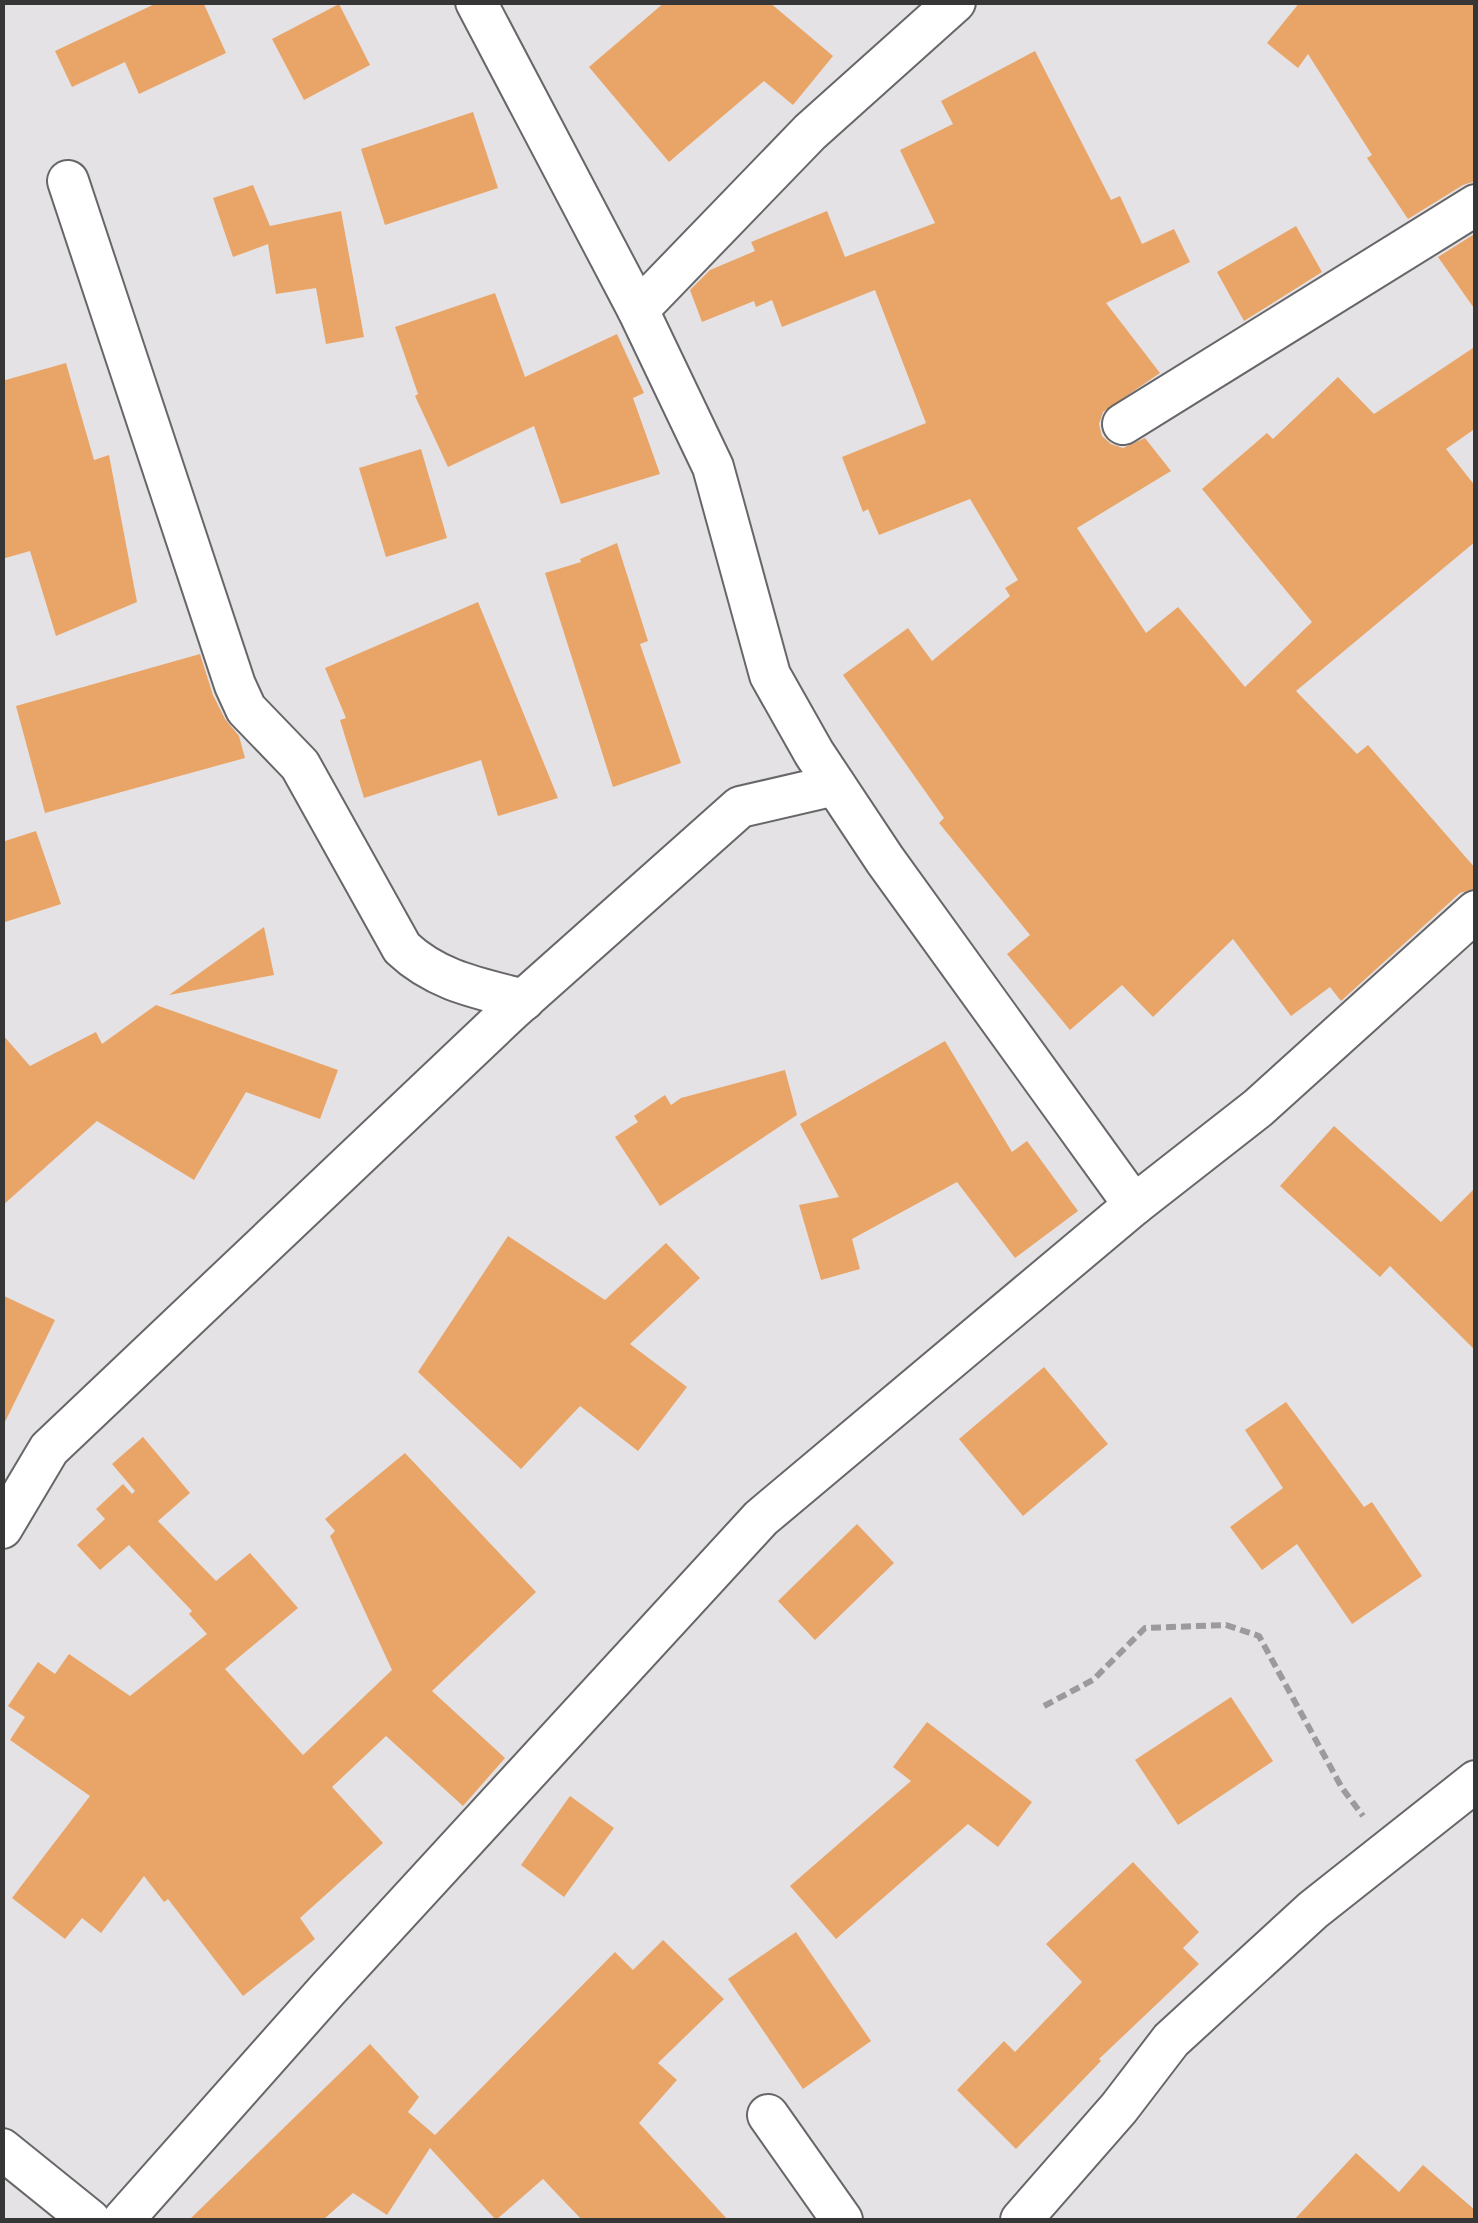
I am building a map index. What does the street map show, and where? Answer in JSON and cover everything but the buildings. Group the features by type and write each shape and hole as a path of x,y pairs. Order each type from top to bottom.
{"street":[{"path":"476,2 638,310 714,467 770,675 835,785 1134,1205"},
{"path":"638,310 810,132 955,2"},
{"path":"68,180 234,685 246,709 300,764 402,948 422,966 452,982 524,1000"},
{"path":"1122,424 1476,205"},
{"path":"2,1528 49,1449 524,1000 740,807 835,785"},
{"path":"123,2220 328,1989 761,1518 1134,1205 1258,1108 1476,911"},
{"path":"1021,2220 1119,2108 1171,2040 1313,1910 1476,1780"},
{"path":"768,2115 842,2220"},
{"path":"2,2149 90,2220"}],"path":[{"path":"1044,1706 1092,1680 1145,1628 1226,1625 1259,1636 1342,1788 1388,1849"}]}
